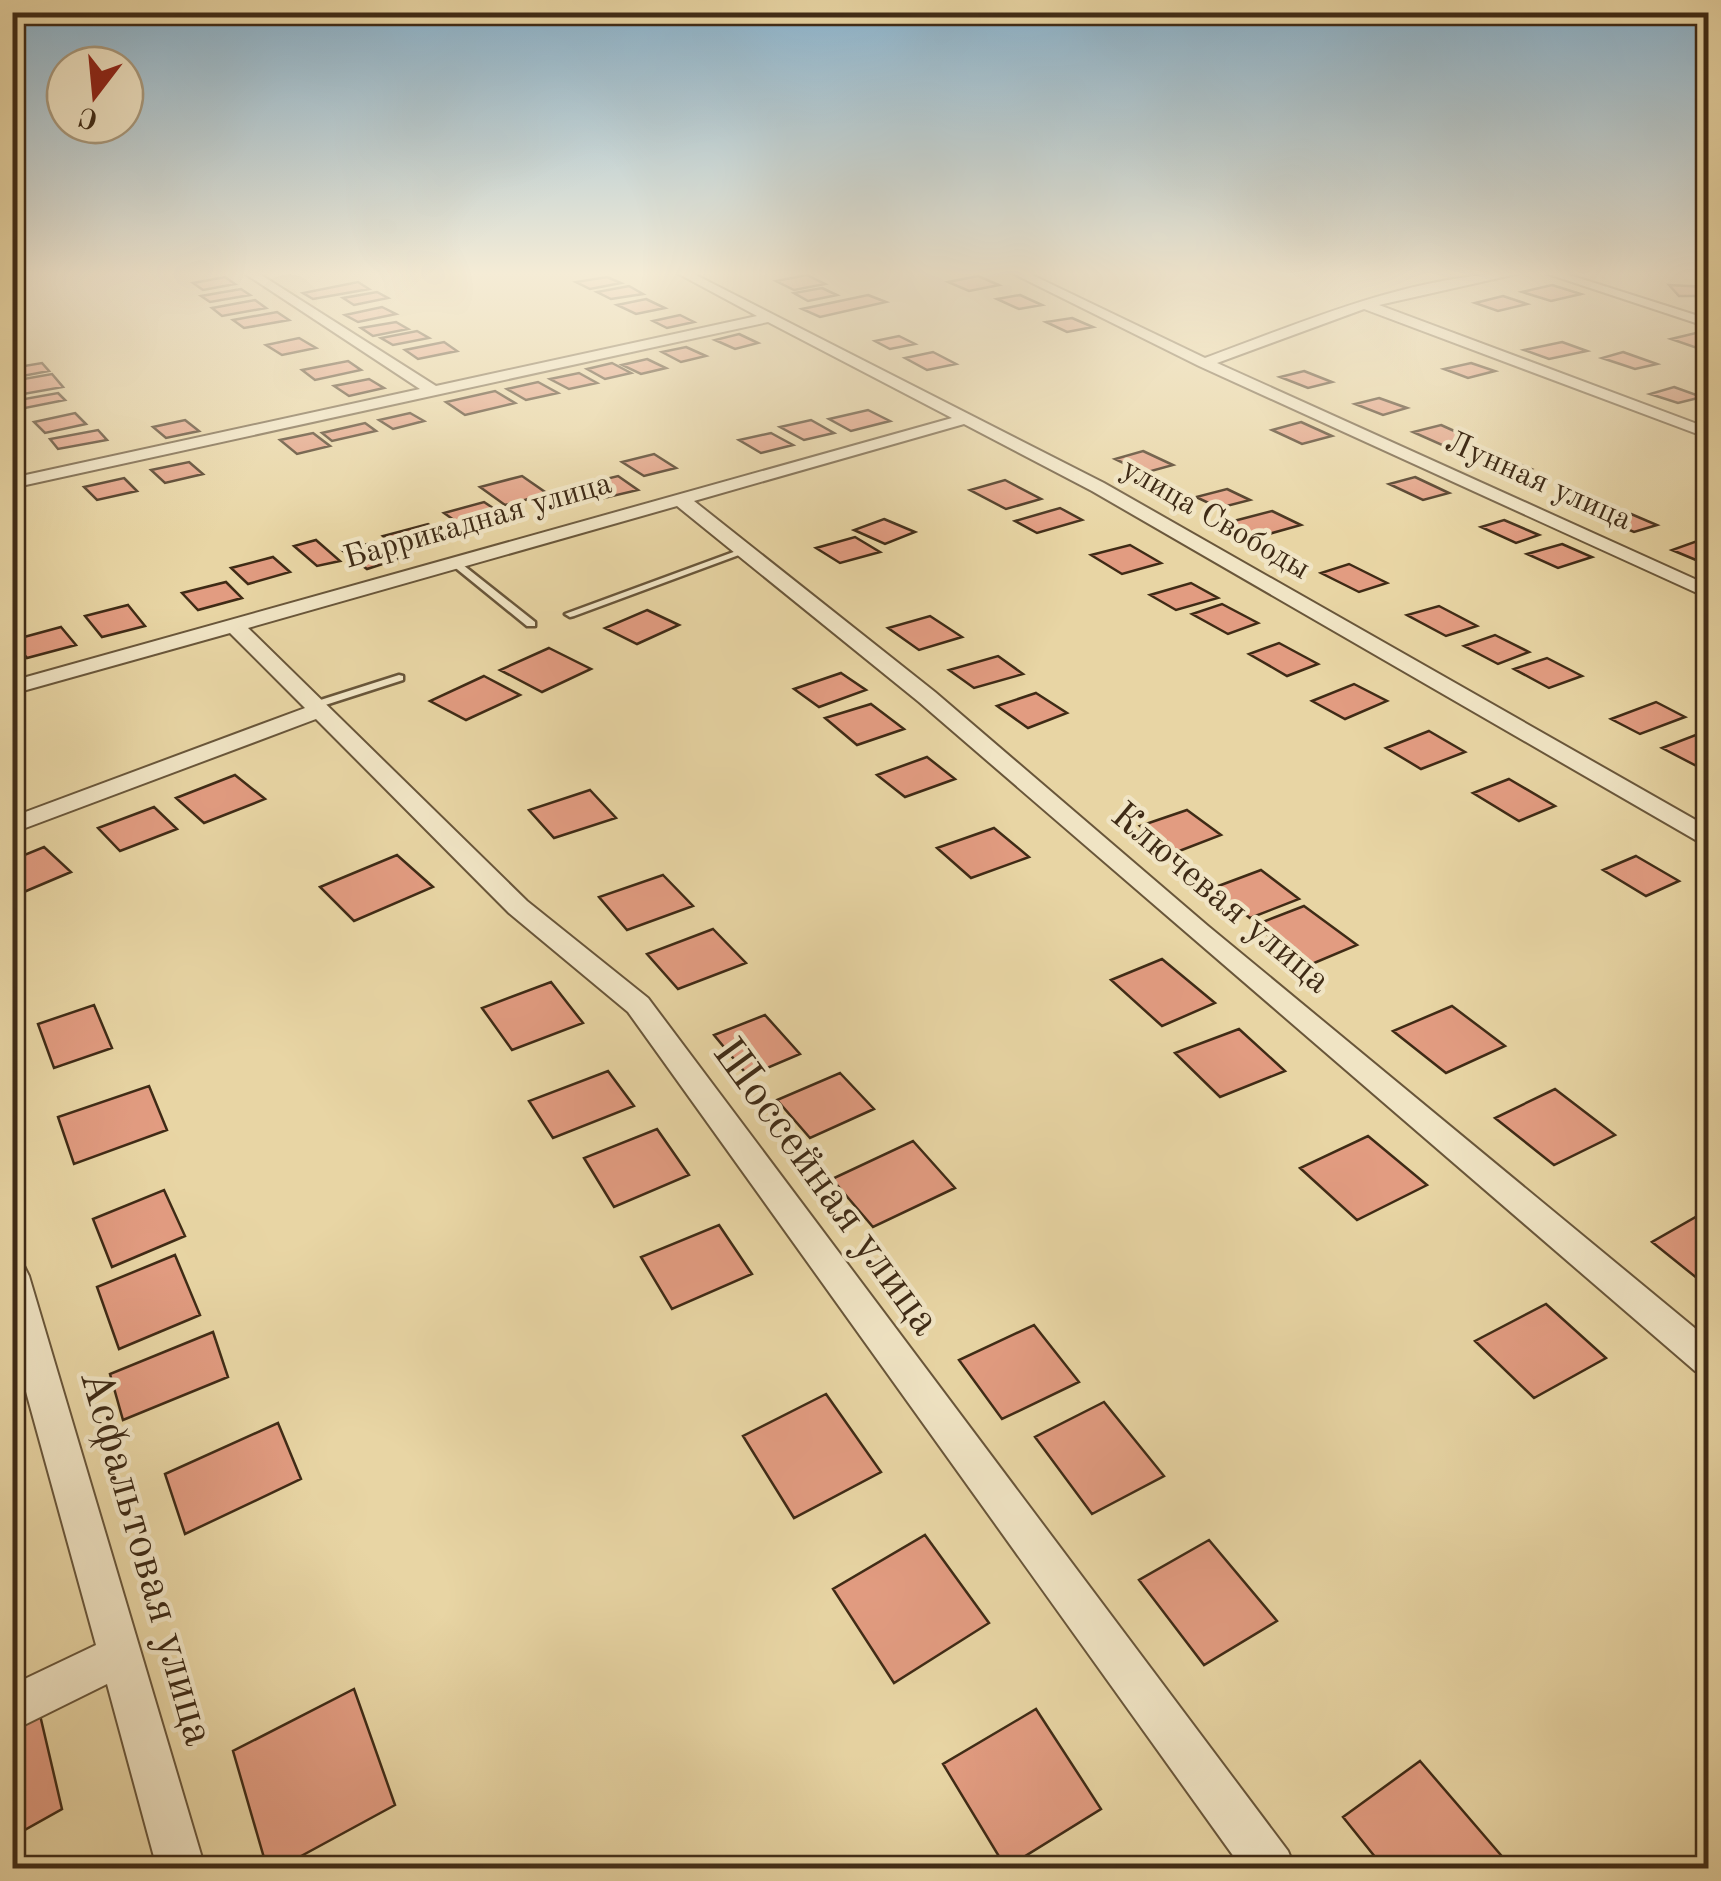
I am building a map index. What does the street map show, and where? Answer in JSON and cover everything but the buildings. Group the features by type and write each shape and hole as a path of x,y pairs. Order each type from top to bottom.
{"street":[{"path":"386,361 436,393"},
{"path":"14,480 579,361"},
{"name":"улица Свободы","path":"850,361 1098,487 1708,837"},
{"name":"Лунная улица","path":"1197,361 1708,592"},
{"path":"1204,364 1213,361"},
{"path":"1514,361 1708,434"},
{"name":"Баррикадная улица","path":"12,688 962,420"},
{"name":"Ключевая улица","path":"680,499 927,696 1198,932 1708,1360"},
{"name":"Шоссейная улица","path":"234,625 518,907 638,1005 1271,1868"},
{"path":"12,826 315,708"},
{"name":"Асфальтовая улица","path":"12,1276 181,1868"},
{"path":"12,1709 120,1655"}],"lane":[{"path":"570,614 742,552"},
{"path":"456,562 531,624"},
{"path":"315,708 400,678"}]}
